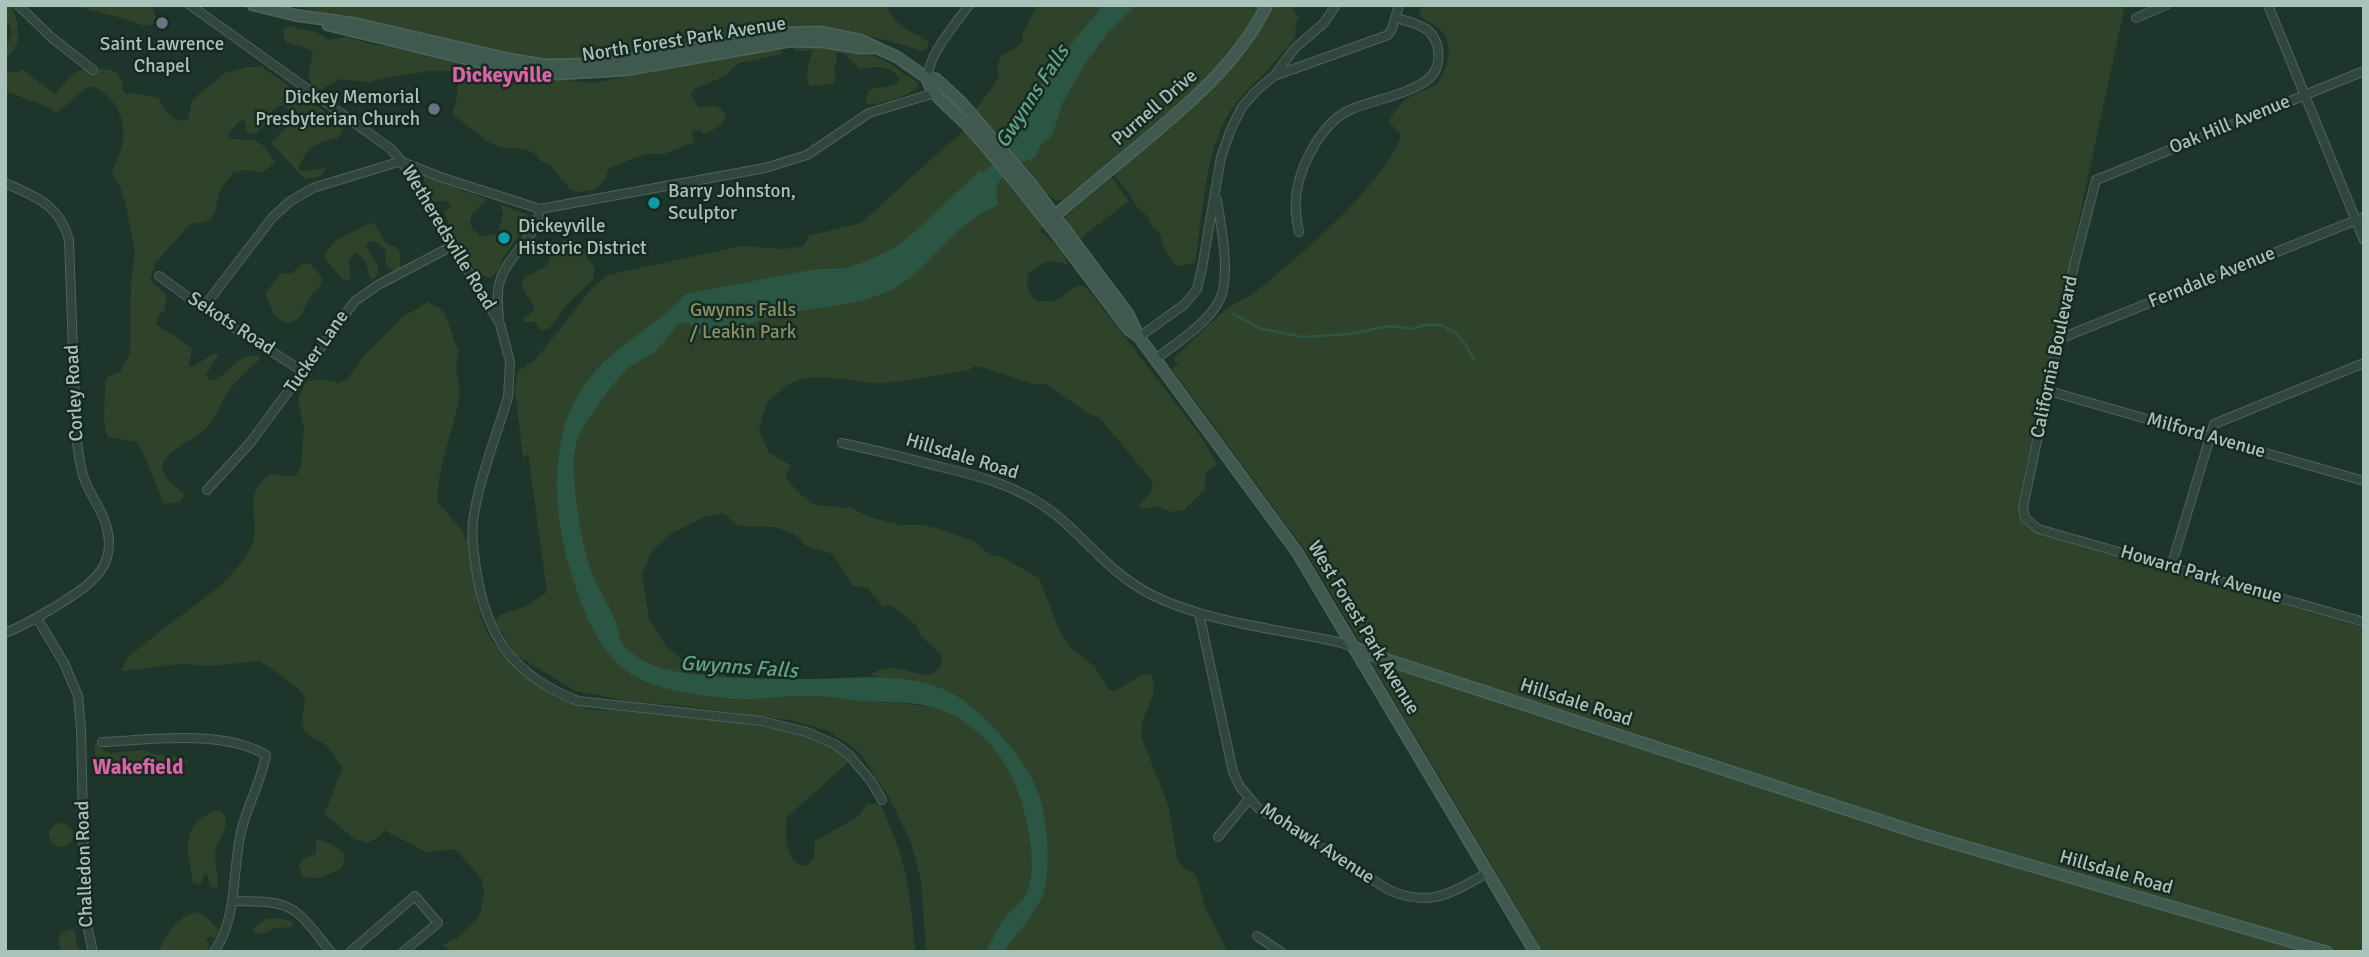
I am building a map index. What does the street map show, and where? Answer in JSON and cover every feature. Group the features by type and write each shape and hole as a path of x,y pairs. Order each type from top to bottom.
{"main road":[{"name":"North Forest Park Avenue","path":"253,5 294,15 357,24 544,65 604,64 764,36 803,32 850,37 897,57 927,78 936,79 950,92 984,136"},
{"name":"Purnell Drive","path":"1051,219 1184,109 1209,85 1244,44 1267,5"},
{"name":"North Forest Park Avenue","path":"927,78 929,87 984,136"},
{"name":"West Forest Park Avenue","path":"984,136 1028,188 1129,330 1139,337 1156,359 1286,536 1535,952"},
{"name":"Hillsdale Road","path":"1354,648 1922,834 2327,952"}],"street":[{"path":"18,5 52,38 93,70"},
{"name":"Wetheredsville Road","path":"190,5 391,149 402,162 500,324"},
{"path":"927,78 934,54 968,5"},
{"path":"1139,337 1185,304 1196,289 1221,157 1242,107 1255,91 1274,76 1295,48 1324,23 1336,5"},
{"path":"1274,76 1388,36 1399,5"},
{"path":"2136,18 2166,5"},
{"path":"2268,5 2360,218 2364,240"},
{"path":"1299,232 1295,204 1297,189 1307,162 1331,123 1350,110 1422,84 1434,72 1438,57 1433,36 1418,25 1396,18"},
{"name":"Oak Hill Avenue","path":"2096,180 2364,71"},
{"path":"203,308 272,218 289,202 313,188 402,162 540,209 793,161 820,147 869,113 935,93"},
{"name":"California Boulevard","path":"2038,529 2025,517 2023,507 2096,180"},
{"name":"Corley Road","path":"5,183 49,205 64,224 69,240 79,455 84,479 109,536 108,557 103,570 94,580 37,618"},
{"path":"1156,359 1199,324 1213,310 1222,295 1224,266 1216,190"},
{"name":"Wetheredsville Road","path":"540,209 539,220 503,272 497,293 500,324 510,362 509,388 472,529 480,590 494,633 517,664 566,696 595,704 761,721 818,736 849,755 871,781 882,800"},
{"name":"Ferndale Avenue","path":"2059,339 2360,218"},
{"name":"Tucker Lane","path":"207,490 250,443 355,300 452,246"},
{"name":"Sekots Road","path":"159,276 203,308 304,372"},
{"path":"2171,566 2214,424 2364,363"},
{"name":"Milford Avenue","path":"2049,391 2364,481"},
{"name":"Hillsdale Road","path":"842,443 982,477 1016,490 1048,509 1124,579 1154,596 1199,613 1338,642 1354,648"},
{"name":"Howard Park Avenue","path":"2038,529 2364,622"},
{"name":"Mohawk Avenue","path":"1199,613 1229,758 1240,787 1258,808 1389,890 1415,899 1439,897 1487,873"},
{"path":"5,633 37,618"},
{"name":"Challedon Road","path":"37,618 64,663 78,696 85,916 93,952"},
{"path":"102,742 197,739 245,745 266,755 242,830 226,930 214,952"},
{"path":"1218,837 1249,799"},
{"path":"350,952 415,896 438,923 403,952"},
{"path":"232,901 285,905 299,916 331,952"},
{"path":"1257,936 1277,951"}],"green space":[{"path":"5,5 12,8 18,35 15,48 5,59 5,49 12,33 9,24 5,22"},
{"path":"71,5 152,5 157,21 144,26"},
{"path":"288,5 886,5 894,19 928,42 928,48 923,51 871,37 818,29 605,60 556,62 495,52"},
{"path":"1037,5 1263,5 1245,38 1186,102 1062,200 1055,200 975,110 999,75 997,69 1000,57 1023,43 1022,35"},
{"path":"1273,5 1296,5 1293,11 1300,17 1296,24 1295,37 1240,99 1220,130 1209,166 1195,263 1178,266 1164,247 1159,232 1151,226 1148,217 1137,207 1112,173 1180,117 1221,77 1240,55"},
{"path":"1424,5 2125,5 2021,489 2019,513 2028,528 2044,536 2364,628 2364,952 1543,952 1308,554 1172,369 1178,364 1173,359 1227,309 1269,281 1337,220 1378,175 1393,154 1401,135 1389,122 1394,113 1409,98 1438,84 1447,62 1447,40 1437,27 1419,13"},
{"path":"288,26 318,33 328,40 347,37 466,65 521,75 593,83 781,46 783,48 781,54 740,63 733,67 728,75 694,89 691,96 699,108 715,106 724,112 726,117 716,128 705,133 700,129 692,132 694,142 664,154 645,154 609,168 605,180 593,190 577,192 570,189 551,166 541,161 534,153 525,149 504,148 488,142 452,114 458,87 453,71 429,71 376,80 372,83 340,79 320,90 312,86 308,74 313,52 284,40 283,30"},
{"path":"793,46 837,48 870,55 890,63 914,79 918,86 895,99 868,104 865,99 869,90 891,86 898,82 899,78 885,68 859,69 845,54 837,52 834,68 836,79 833,84 810,86 808,68 814,50 796,51"},
{"path":"247,67 262,67 341,123 343,128 339,137 319,144 306,154 299,168 301,171 326,168 319,177 305,179 271,143 292,121 285,105 279,106 257,132 251,134 246,130 246,122 241,120 228,136 231,139 262,144 275,162 261,173 245,170 233,172 220,190 210,218 200,223 191,223 156,262 150,280 167,296 164,311 160,313 156,324 192,348 189,365 192,367 215,353 218,355 206,375 208,379 216,380 241,359 259,356 259,360 231,388 205,429 165,459 162,468 164,473 184,494 180,502 166,504 137,442 108,437 105,424 105,380 120,372 130,354 131,280 135,252 126,205 119,184 112,174 123,138 119,111 108,97 92,86 57,113 5,91 5,72 19,72 22,69 55,94 78,71 112,70 121,79 123,92 128,95 132,93 158,98 170,115 183,121 188,119 192,101 198,95 225,73"},
{"name":"Gwynns Falls / Leakin Park","path":"966,128 1046,225 1040,230 1057,246 1068,265 1046,262 1028,274 1028,286 1032,295 1037,301 1053,302 1077,286 1088,289 1200,435 1217,464 1205,474 1205,490 1184,510 1172,512 1156,506 1141,509 1139,505 1153,490 1152,481 1100,418 1089,414 1046,384 1033,384 975,366 967,371 885,383 816,377 802,379 790,384 769,401 759,431 769,453 791,465 785,477 800,494 815,505 852,508 869,517 900,525 936,528 973,541 992,556 1000,556 1039,578 1060,632 1071,648 1095,667 1108,689 1115,691 1143,674 1151,675 1154,689 1141,730 1142,739 1169,807 1177,859 1186,870 1194,873 1206,910 1228,952 926,952 921,880 911,843 890,799 861,754 847,743 826,730 790,720 634,702 576,691 516,655 495,621 500,615 527,606 547,592 528,453 523,459 514,395 517,372 537,358 592,288 608,275 741,246 785,249 804,246 808,236 861,223","holes":["723,513 738,526 775,527 795,534 806,546 833,554 853,586 868,588 883,607 891,605 916,625 921,636 942,656 940,667 930,675 892,668 869,676 929,685 955,696 981,715 890,701 806,695 784,697 698,675 727,677 709,667 681,659 666,646 649,619 642,574 651,552 672,533 704,517"]},
{"path":"424,177 487,199 471,220 473,230 484,237 498,233 503,214 501,205 526,214 531,219 503,258 498,271 490,278 482,275 469,261 445,215 444,211 452,207 451,204 433,200 425,187"},
{"path":"1111,177 1129,201 1078,240 1067,223 1066,216"},
{"path":"370,223 374,224 387,244 396,247 400,253 400,269 390,269 385,261 386,250 376,242 369,241 366,247 378,265 377,276 373,279 370,277 365,261 356,252 348,260 351,277 349,280 342,279 323,256 336,240"},
{"path":"570,239 582,247 588,261 592,263 595,269 593,280 569,302 549,329 539,330 536,322 524,322 524,318 535,309 522,282 548,265 551,250 556,244"},
{"path":"302,264 310,264 322,277 322,281 300,316 290,323 285,323 274,314 265,294 280,274 292,273"},
{"path":"428,302 445,314 459,353 456,366 459,400 443,463 437,501 464,533 464,539 468,537 478,606 491,640 518,671 557,698 586,709 686,715 794,732 818,737 852,759 787,817 786,832 790,855 799,864 807,866 814,857 815,841 856,818 868,804 880,804 897,844 905,874 911,904 915,952 453,952 443,945 460,936 477,919 484,893 482,879 455,849 426,852 384,830 379,837 367,843 355,839 324,814 343,768 326,745 305,733 302,721 305,698 301,691 259,661 211,666 182,664 121,671 128,657 213,592 232,574 249,551 255,530 254,501 261,482 271,474 294,476 301,466 304,430 298,399 307,381 322,379 338,383 348,378 365,355 404,316"},
{"path":"96,744 111,753 144,750 153,754 186,758 188,761 174,770 166,771 107,765 97,761 94,747"},
{"path":"214,811 221,811 226,821 215,853 217,889 210,887 207,873 204,874 201,884 193,883 188,851 188,841 195,824"},
{"path":"61,823 69,827 73,835 69,843 61,847 53,843 49,835 53,827"},
{"path":"316,840 332,845 345,855 342,868 321,878 303,877 299,865 304,858 316,854"},
{"path":"197,912 204,915 219,930 215,938 209,936 206,939 210,946 206,952 159,952 174,926 184,917"},
{"path":"280,918 291,921 294,927 275,928 262,934 253,932 253,928 266,919"},
{"path":"71,929 75,931 78,950 60,951 61,935"}],"shaded area":[{"name":"Gwynns Falls","path":"1103,5 1136,5 1106,35 1086,62 1062,104 1052,136 1043,142 1034,158 1016,164 998,183 998,205 970,221 903,283 873,297 785,313 733,330 701,335 688,322 678,324 654,352 630,367 615,382 586,422 575,450 576,503 590,568 614,619 621,641 640,659 665,669 712,676 791,679 881,677 912,680 950,692 997,731 1023,764 1038,792 1045,822 1047,870 1044,891 1026,923 1003,952 986,952 1004,919 1025,896 1032,871 1030,839 1019,794 993,747 960,719 926,706 817,696 727,698 677,691 636,677 623,668 601,643 579,597 560,524 558,457 569,415 586,382 614,353 663,316 686,294 810,270 846,268 894,248 916,231 979,171 983,173 998,160 1017,136 1020,124 1046,75"}],"waterway":[{"path":"1234,314 1259,328 1302,337 1350,334 1389,326 1412,329 1425,325 1440,325 1456,333 1474,360"}],"place":[{"name":"Saint Lawrence Chapel","path":"162,23"},
{"name":"Dickey Memorial Presbyterian Church","path":"434,109"},
{"name":"Barry Johnston, Sculptor","path":"654,203"},
{"name":"Dickeyville Historic District","path":"504,238"}],"district":[{"name":"Dickeyville","path":"502,76"},
{"name":"Wakefield","path":"138,768"}]}
